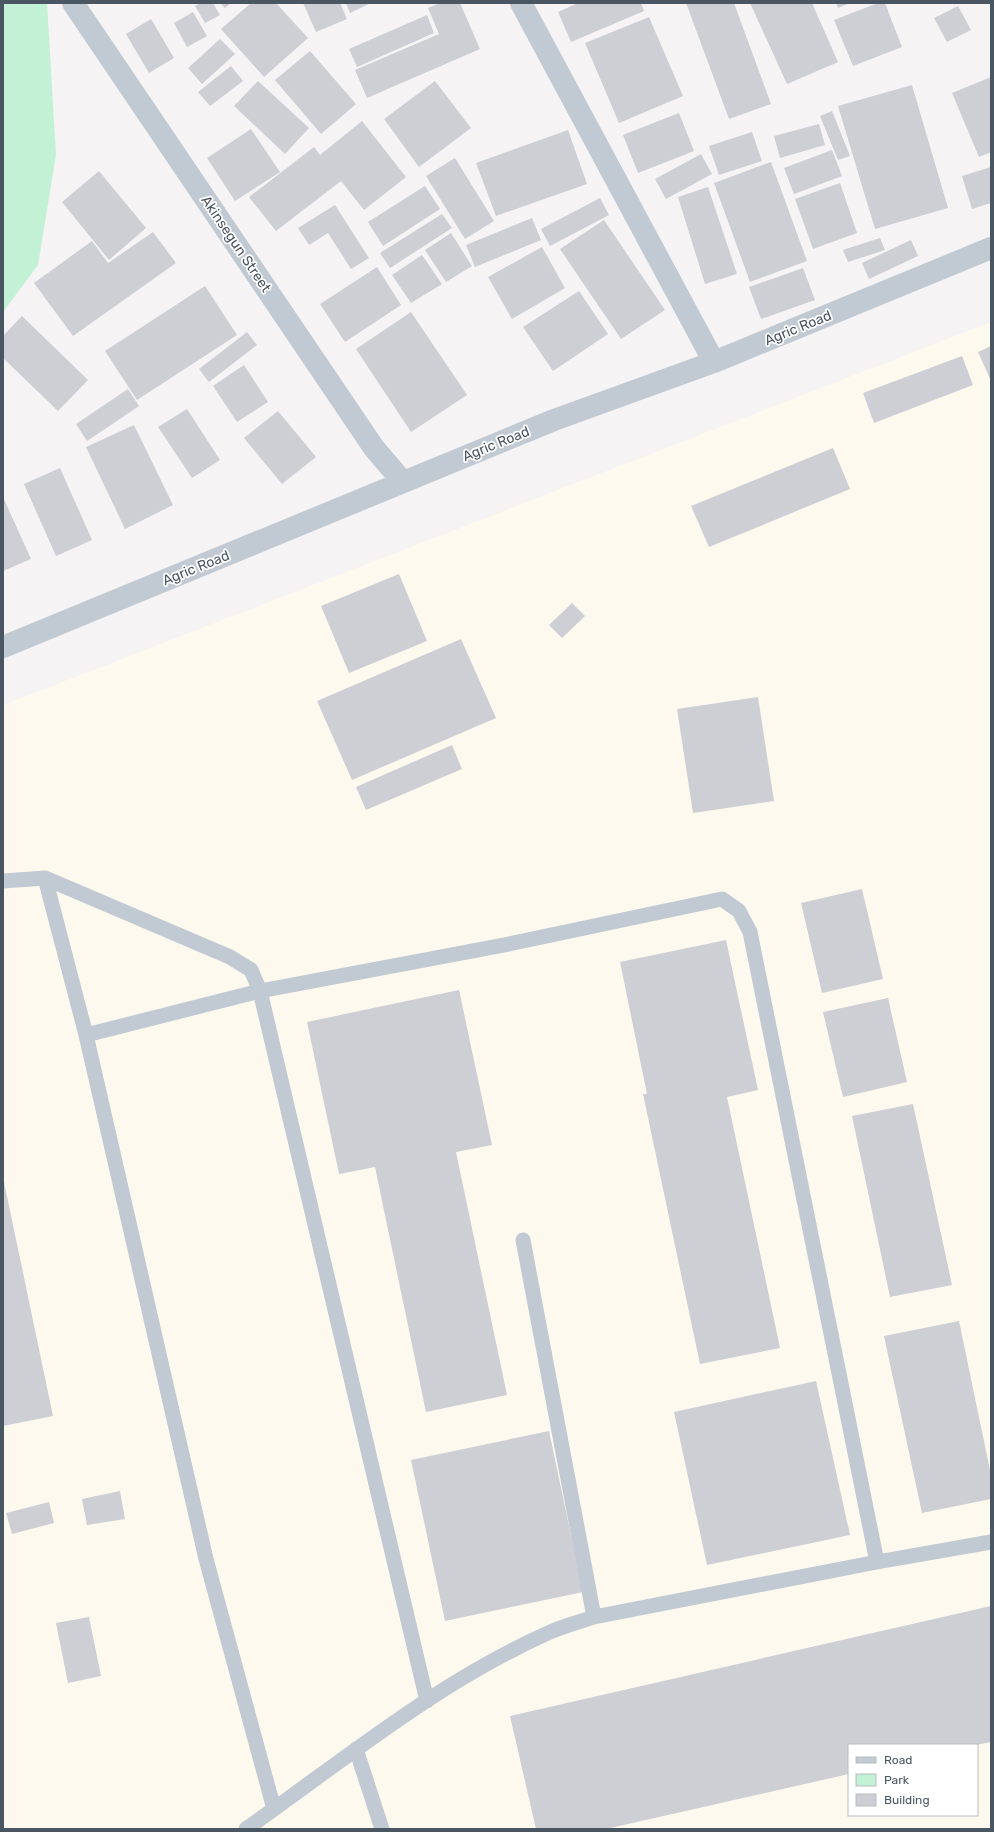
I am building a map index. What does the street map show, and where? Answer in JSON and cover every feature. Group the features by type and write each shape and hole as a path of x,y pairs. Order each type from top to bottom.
{"street":[{"name":"Akinsegun Street","path":"73,3 374,448 403,482"},
{"path":"521,3 714,362"},
{"name":"Agric Road","path":"3,647 356,503 554,420 714,362 991,248"}],"lane":[{"path":"45,878 86,1036 206,1559 274,1809"},
{"path":"3,881 45,878 230,957 251,970 260,991 426,1701"},
{"path":"86,1036 260,991 509,944 722,899 739,911 750,932 877,1562"},
{"path":"523,1240 594,1617"},
{"path":"246,1829 356,1749 426,1701 500,1656 550,1632 594,1617 877,1562 991,1542"},
{"path":"356,1749 382,1829"}],"shaded area":[{"path":"991,322 991,1829 3,1829 3,705"}],"green space":[{"path":"3,3 47,3 56,155 38,265 3,312"}],"building":[{"path":"200,3 213,3 220,15 205,23 195,6"},
{"path":"220,3 231,3 225,8"},
{"path":"251,3 276,3 308,38 264,77 221,29"},
{"path":"303,3 340,3 347,19 316,32"},
{"path":"346,3 371,3 350,13"},
{"path":"440,3 460,3 480,49 367,98 355,70 439,34 428,8"},
{"path":"578,3 641,3 644,11 571,42 558,12"},
{"path":"686,3 734,3 771,104 729,119"},
{"path":"750,3 812,3 838,62 787,84"},
{"path":"836,3 850,3 838,8"},
{"path":"878,3 885,3 902,47 853,66 834,20"},
{"path":"958,6 971,30 947,42 934,18"},
{"path":"193,12 207,36 187,47 174,23"},
{"path":"427,15 434,33 357,67 349,49"},
{"path":"649,17 683,96 619,123 585,43"},
{"path":"151,19 174,58 149,73 126,34"},
{"path":"220,39 235,54 202,84 188,68"},
{"path":"310,51 356,104 321,134 275,80"},
{"path":"231,66 243,81 210,106 198,92"},
{"path":"991,77 991,152 979,157 952,93"},
{"path":"258,81 309,128 285,154 234,106"},
{"path":"435,81 471,128 419,167 384,119"},
{"path":"912,85 948,208 875,229 838,106"},
{"path":"832,111 850,156 838,160 820,116"},
{"path":"679,113 694,151 638,173 623,135"},
{"path":"362,121 406,177 364,210 341,181 276,231 249,197 314,147 320,155"},
{"path":"819,124 825,145 780,158 774,136"},
{"path":"251,129 280,172 235,201 207,158"},
{"path":"568,130 587,184 496,216 476,163"},
{"path":"752,132 762,161 719,175 709,146"},
{"path":"832,150 842,176 794,194 784,168"},
{"path":"701,154 712,174 666,199 655,179"},
{"path":"455,158 494,221 465,239 426,176"},
{"path":"771,162 807,261 750,282 714,183"},
{"path":"991,167 991,203 972,209 962,176"},
{"path":"99,171 146,228 109,260 62,202"},
{"path":"840,183 857,233 813,249 795,199"},
{"path":"425,186 440,209 383,246 368,222"},
{"path":"708,187 737,274 705,284 678,197"},
{"path":"600,198 609,215 550,246 541,229"},
{"path":"335,205 369,258 351,269 328,233 309,245 298,228"},
{"path":"442,214 452,228 390,268 380,253"},
{"path":"532,218 541,240 475,267 466,245"},
{"path":"604,220 665,310 621,339 560,249"},
{"path":"153,232 176,263 73,336 34,283 92,241 108,263"},
{"path":"451,233 472,266 446,282 425,250"},
{"path":"880,238 885,250 848,262 843,250"},
{"path":"911,240 918,256 869,279 862,263"},
{"path":"542,247 565,288 512,319 488,277"},
{"path":"422,255 442,284 411,303 392,275"},
{"path":"377,267 401,305 345,342 320,304"},
{"path":"803,268 815,300 761,319 749,287"},
{"path":"205,286 237,335 137,400 105,351"},
{"path":"579,291 608,334 553,371 523,327"},
{"path":"411,312 467,395 411,432 356,349"},
{"path":"22,316 88,380 58,411 3,358 3,336"},
{"path":"247,332 257,345 209,382 199,369"},
{"path":"991,346 991,381 978,352"},
{"path":"962,356 973,385 874,423 863,393"},
{"path":"244,365 268,402 237,422 213,386"},
{"path":"128,389 139,406 87,441 76,424"},
{"path":"187,409 220,460 192,478 158,427"},
{"path":"278,411 316,457 282,484 244,438"},
{"path":"134,425 173,505 125,529 86,447"},
{"path":"833,448 850,489 709,547 691,506"},
{"path":"60,468 92,540 56,556 24,484"},
{"path":"3,497 31,559 3,571"},
{"path":"399,574 427,641 349,673 321,606"},
{"path":"572,603 585,616 562,638 549,625"},
{"path":"461,639 496,718 352,780 317,701"},
{"path":"758,697 774,801 693,813 677,709"},
{"path":"452,745 462,769 366,810 356,787"},
{"path":"862,889 883,979 822,993 801,903"},
{"path":"726,940 758,1090 727,1097 780,1348 700,1364 643,1094 647,1094 620,962"},
{"path":"459,990 492,1145 456,1152 507,1395 426,1412 375,1167 339,1174 307,1022"},
{"path":"888,998 907,1082 843,1097 823,1012"},
{"path":"913,1104 952,1285 890,1297 852,1116"},
{"path":"4,1182 53,1416 3,1426 3,1183"},
{"path":"959,1321 991,1475 991,1499 922,1513 884,1336"},
{"path":"816,1381 850,1535 707,1565 674,1412"},
{"path":"549,1431 583,1592 445,1621 411,1460"},
{"path":"120,1491 125,1519 87,1525 82,1499"},
{"path":"49,1502 54,1523 12,1534 6,1513"},
{"path":"991,1606 991,1742 978,1745 848,1744 848,1774 606,1829 536,1829 510,1716"},
{"path":"89,1617 101,1676 68,1683 56,1623"}]}
